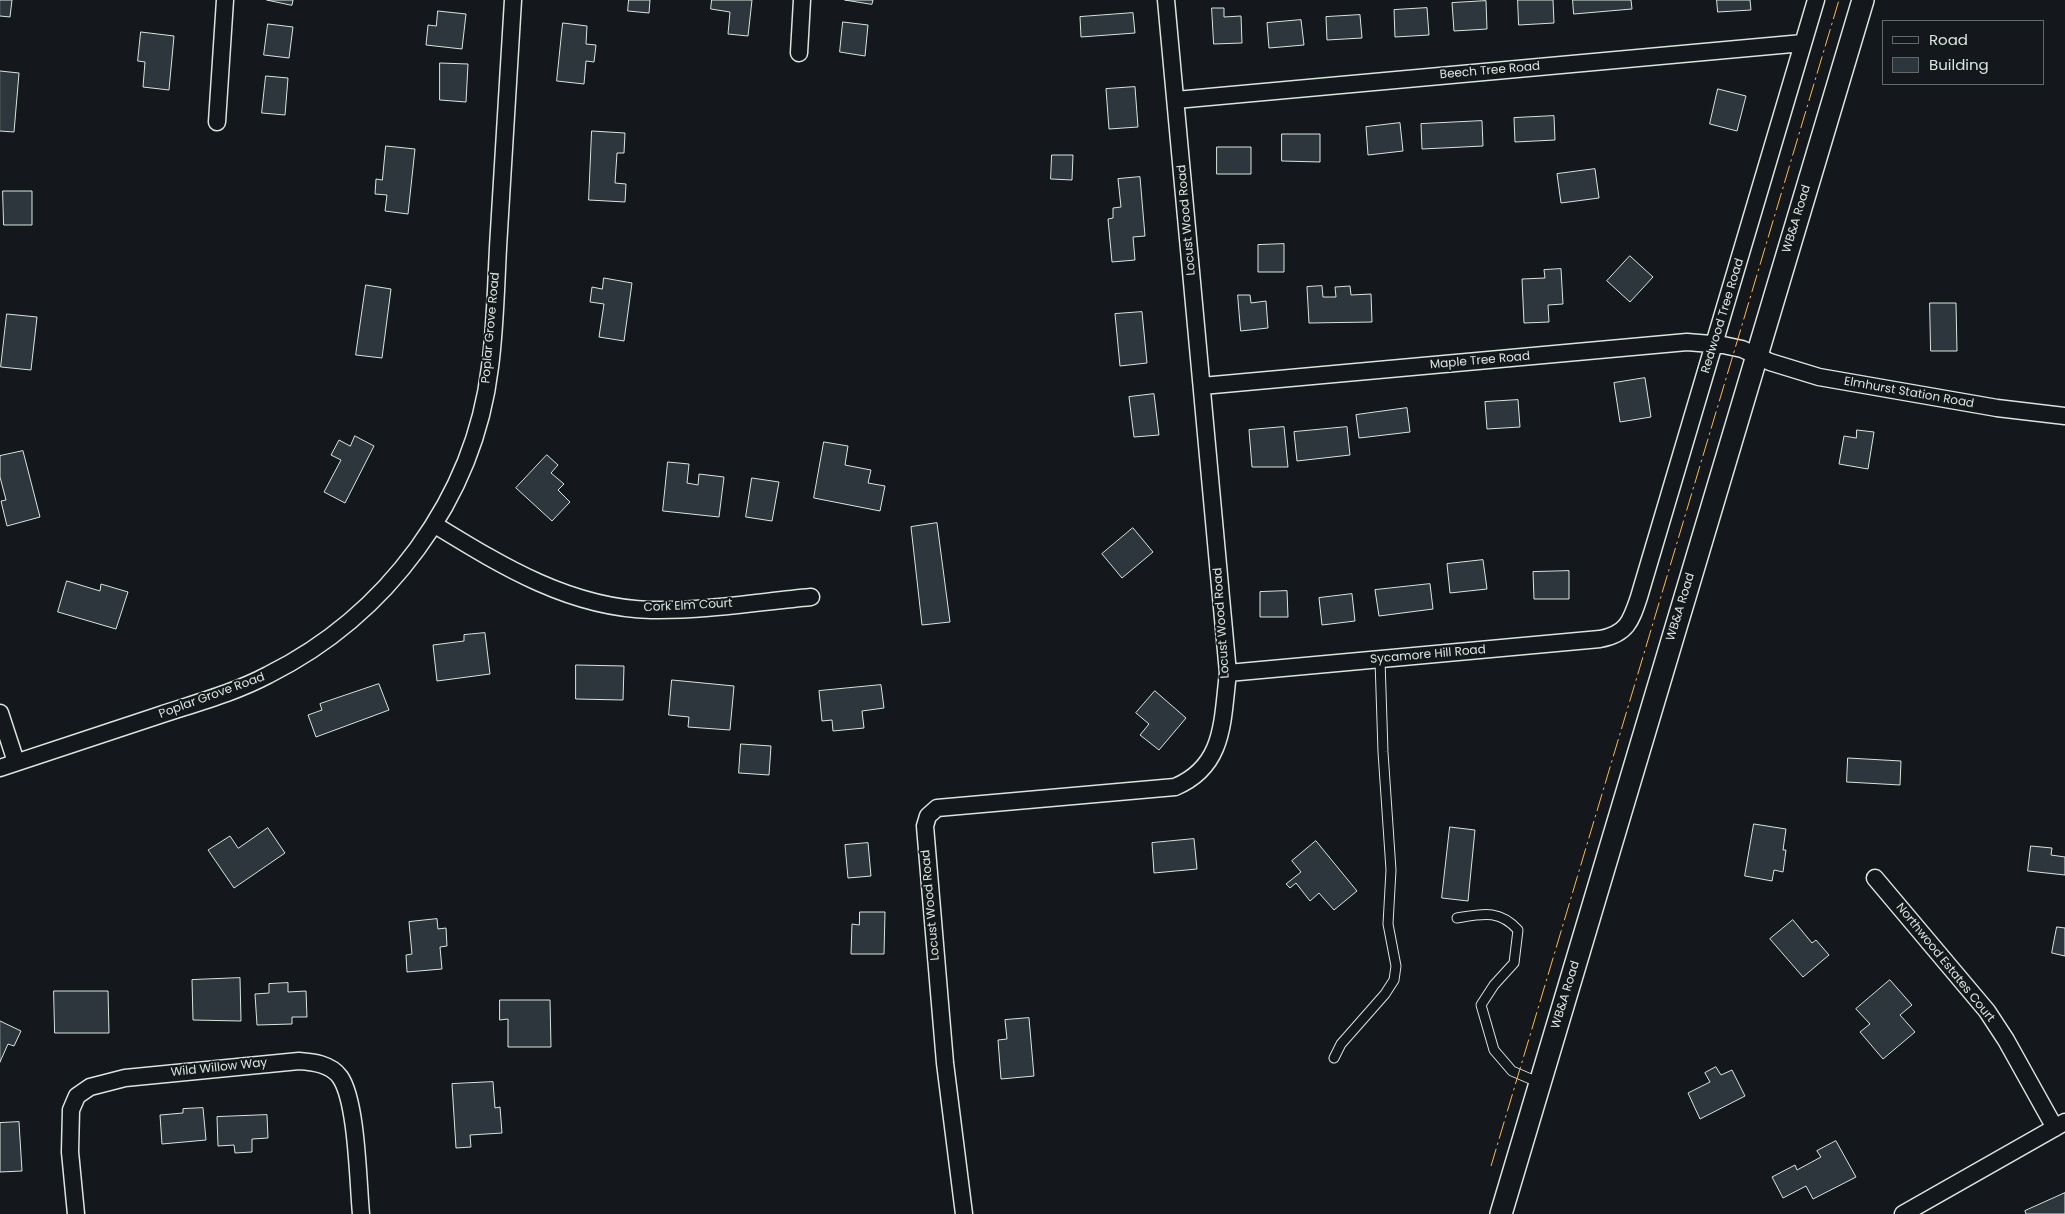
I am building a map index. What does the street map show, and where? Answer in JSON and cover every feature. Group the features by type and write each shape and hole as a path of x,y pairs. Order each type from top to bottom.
{"street":[{"path":"217,122 225,0"},
{"name":"Poplar Grove Road","path":"0,768 207,700 268,676 322,643 370,602 402,569 435,525 459,476 475,433 490,368 513,0"},
{"path":"799,53 802,0"},
{"name":"Locust Wood Road","path":"964,1214 945,1063 925,826 928,816 937,808 1174,787 1190,780 1203,770 1214,753 1221,726 1228,673 1166,0"},
{"name":"Redwood Tree Road","path":"1624,629 1632,616 1639,597 1816,0"},
{"name":"WB&A Road","path":"1501,1214 1863,0"},
{"name":"Beech Tree Road","path":"1176,100 1803,43"},
{"name":"Maple Tree Road","path":"1202,386 1686,342 1715,344 1742,349 1756,356"},
{"name":"Elmhurst Station Road","path":"1756,356 1819,378 1998,408 2065,416"},
{"name":"Cork Elm Court","path":"435,525 522,576 581,599 614,606 651,610 811,597"},
{"name":"Sycamore Hill Road","path":"1228,673 1600,639 1613,637 1624,629"},
{"path":"0,713 16,762"},
{"name":"Northwood Estates Court","path":"1875,878 1987,1011 2060,1125"},
{"name":"Wild Willow Way","path":"76,1214 70,1152 71,1110 77,1096 90,1087 126,1078 299,1061 316,1062 331,1068 341,1078 352,1118 361,1214"},
{"path":"1902,1214 2060,1125"}],"lane":[{"path":"1334,1058 1341,1044 1385,994 1394,980 1396,966 1388,924 1391,870 1383,752 1380,660"},
{"path":"1457,918 1487,913 1508,919 1518,930 1514,963 1494,985 1481,1004 1494,1050 1512,1071 1540,1083"}],"building":[{"path":"0,0 12,0 10,17 0,16"},
{"path":"267,0 293,0 292,5"},
{"path":"629,0 650,0 649,13 628,11"},
{"path":"712,0 752,0 748,36 728,34 730,12 711,9"},
{"path":"845,0 873,0 872,4"},
{"path":"1518,0 1553,0 1554,23 1519,25"},
{"path":"1573,0 1631,0 1632,9 1574,14"},
{"path":"1717,0 1750,0 1751,10 1718,12"},
{"path":"1486,1 1487,29 1454,31 1452,3"},
{"path":"1212,8 1224,8 1224,17 1241,16 1242,43 1214,44"},
{"path":"1427,8 1429,35 1395,37 1394,10"},
{"path":"438,11 466,14 462,49 426,45 428,25 436,26"},
{"path":"1133,13 1135,33 1081,37 1080,17"},
{"path":"1360,15 1362,38 1327,40 1326,17"},
{"path":"1301,20 1304,45 1269,48 1267,23"},
{"path":"843,22 868,25 865,56 840,52"},
{"path":"563,23 587,26 586,44 596,45 594,62 586,61 584,84 557,81"},
{"path":"268,24 293,27 289,58 264,55"},
{"path":"141,32 174,36 169,90 143,87 145,62 138,61"},
{"path":"440,63 468,64 466,102 440,100"},
{"path":"0,71 19,73 14,132 0,131"},
{"path":"266,76 288,78 285,115 262,113"},
{"path":"1135,87 1138,127 1109,129 1106,89"},
{"path":"1718,89 1746,96 1737,131 1710,124"},
{"path":"1554,116 1555,140 1515,142 1514,118"},
{"path":"1482,121 1483,146 1422,149 1421,124"},
{"path":"1400,123 1403,151 1368,155 1366,127"},
{"path":"592,131 625,133 624,153 617,153 615,183 626,184 625,202 589,200"},
{"path":"1282,134 1320,134 1320,162 1282,161"},
{"path":"386,146 415,149 408,214 385,211 387,195 375,194 376,179 382,180"},
{"path":"1217,147 1251,147 1251,174 1217,174"},
{"path":"1052,155 1073,155 1072,180 1051,179"},
{"path":"1595,169 1599,198 1561,203 1557,174"},
{"path":"1140,177 1145,236 1133,237 1135,260 1112,262 1108,219 1113,218 1113,208 1121,207 1118,179"},
{"path":"3,191 32,191 32,225 4,225"},
{"path":"1284,244 1284,272 1258,272 1258,245"},
{"path":"1630,256 1653,277 1630,302 1607,281"},
{"path":"1561,269 1563,304 1548,305 1549,322 1524,323 1522,279 1545,278 1544,270"},
{"path":"604,278 632,283 624,341 599,337 604,304 590,302 592,287 602,289"},
{"path":"366,285 391,289 382,358 356,355"},
{"path":"1322,286 1323,297 1336,297 1335,287 1350,286 1351,295 1371,294 1372,322 1309,323 1307,287"},
{"path":"1238,295 1250,295 1251,303 1266,301 1268,328 1241,331"},
{"path":"1930,303 1956,303 1957,351 1931,351"},
{"path":"1142,312 1147,363 1120,366 1115,314"},
{"path":"7,314 37,317 31,370 1,367"},
{"path":"1645,378 1651,417 1620,422 1614,383"},
{"path":"1154,394 1159,435 1134,437 1129,397"},
{"path":"1518,400 1520,427 1487,429 1485,402"},
{"path":"1407,408 1410,432 1359,438 1356,415"},
{"path":"1284,427 1288,467 1252,467 1249,430"},
{"path":"1347,427 1350,455 1297,461 1294,432"},
{"path":"1857,430 1874,432 1868,469 1839,464 1844,436 1856,438"},
{"path":"355,436 374,446 345,503 324,492 341,460 331,455 339,440 350,446"},
{"path":"824,442 848,446 845,465 871,470 868,483 885,486 880,511 814,498"},
{"path":"23,451 40,517 7,526 1,501 6,500 0,477 0,456"},
{"path":"547,455 558,465 551,473 564,484 558,490 570,502 552,521 516,488"},
{"path":"668,462 689,464 687,483 698,485 699,474 724,477 719,517 663,511"},
{"path":"752,478 779,482 772,521 746,517"},
{"path":"937,523 950,622 922,625 911,527"},
{"path":"1133,528 1153,552 1122,578 1102,554"},
{"path":"1483,560 1487,589 1450,593 1447,564"},
{"path":"1569,571 1569,599 1534,599 1533,572"},
{"path":"67,581 100,591 101,584 128,592 116,629 58,612"},
{"path":"1430,584 1433,609 1379,616 1375,590"},
{"path":"1287,591 1288,617 1260,617 1260,592"},
{"path":"1352,594 1355,621 1322,625 1319,598"},
{"path":"485,633 490,674 437,681 433,645 464,641 464,635"},
{"path":"576,665 624,666 623,700 576,699"},
{"path":"672,680 734,686 730,730 688,727 689,717 669,715"},
{"path":"379,684 389,710 316,737 308,715 322,710 320,704"},
{"path":"881,685 884,708 862,711 864,728 833,731 832,720 822,721 819,691"},
{"path":"1155,691 1186,718 1159,750 1140,735 1149,724 1136,713"},
{"path":"741,744 771,746 769,775 739,773"},
{"path":"1848,758 1901,761 1900,785 1847,782"},
{"path":"1754,824 1786,829 1783,850 1786,850 1783,872 1774,870 1772,881 1745,876"},
{"path":"1450,827 1475,830 1468,901 1442,898"},
{"path":"268,828 285,853 234,888 208,850 230,836 238,848"},
{"path":"1194,839 1197,869 1154,873 1152,843"},
{"path":"1316,841 1357,891 1334,910 1319,893 1310,901 1296,883 1290,888 1286,884 1301,872 1292,861"},
{"path":"868,843 871,876 848,878 845,845"},
{"path":"2031,846 2052,848 2051,855 2065,857 2065,875 2028,871"},
{"path":"860,912 885,912 884,954 851,954 852,924 859,925"},
{"path":"437,919 438,929 446,928 447,946 440,947 442,969 407,972 406,955 412,954 409,922"},
{"path":"1793,920 1812,943 1816,940 1829,955 1803,977 1770,939"},
{"path":"2057,927 2065,928 2065,956 2052,953"},
{"path":"240,978 241,1021 193,1020 192,980"},
{"path":"1890,980 1912,1005 1900,1015 1915,1032 1883,1059 1860,1032 1870,1024 1856,1009"},
{"path":"288,983 288,992 306,991 307,1017 292,1017 292,1024 257,1025 255,994 269,993 269,984"},
{"path":"54,991 108,991 109,1033 55,1033"},
{"path":"500,1000 550,1000 551,1047 508,1047 508,1019 500,1020"},
{"path":"1029,1018 1034,1076 1001,1079 998,1040 1007,1039 1005,1020"},
{"path":"0,1021 21,1031 14,1046 8,1044 0,1062"},
{"path":"1716,1067 1721,1075 1732,1070 1745,1096 1700,1119 1688,1093 1710,1082 1705,1073"},
{"path":"493,1082 495,1108 500,1107 502,1133 470,1135 471,1147 456,1148 452,1084"},
{"path":"203,1108 206,1140 162,1144 160,1115 183,1113 183,1109"},
{"path":"267,1115 268,1138 252,1139 252,1152 235,1153 234,1145 218,1146 217,1117"},
{"path":"19,1122 22,1171 0,1172 0,1123"},
{"path":"1836,1141 1856,1177 1813,1199 1806,1186 1783,1198 1772,1177 1795,1165 1797,1170 1821,1157 1817,1151"},
{"path":"2065,1193 2065,1214 2026,1214 2025,1211"}],"power":[{"path":"1491,1166 1839,0"}]}
